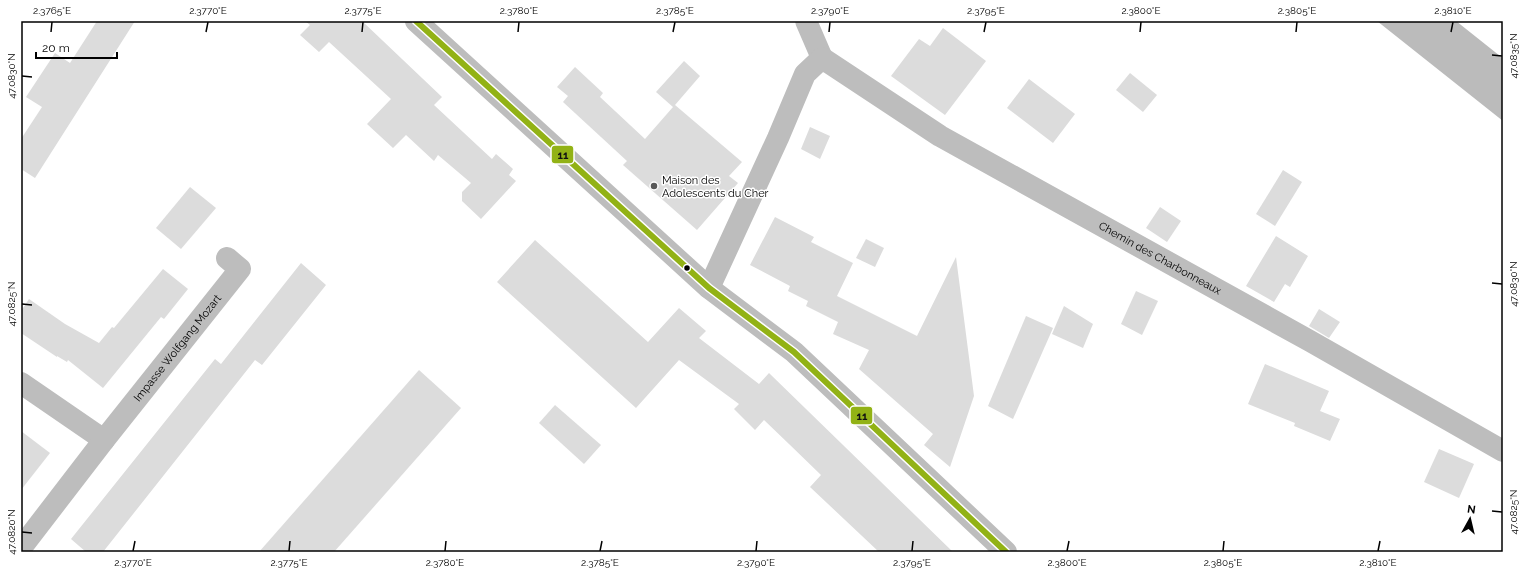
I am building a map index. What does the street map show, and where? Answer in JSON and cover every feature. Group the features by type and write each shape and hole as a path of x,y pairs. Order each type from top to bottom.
{"street":[{"path":"416,21 709,288 794,352 1006,552"},
{"path":"709,288 778,138 805,74 822,58 806,21"},
{"name":"Chemin des Charbonneaux","path":"822,58 940,136 1310,341 1503,451"},
{"name":"Impasse Wolfgang Mozart","path":"21,548 104,440 240,269 227,258"},
{"path":"21,383 104,440"}],"shaded area":[{"path":"1377,21 1456,21 1503,58 1503,121"}],"building":[{"path":"97,21 135,21 35,178 21,169 21,139 42,107 26,97 55,53 70,63"},
{"path":"305,21 362,21 442,97 434,105 492,159 496,154 513,169 509,175 516,181 481,219 462,201 462,192 471,183 438,155 434,161 406,135 393,148 367,124 391,99 329,42 319,52 300,35 310,25"},
{"path":"943,28 986,61 945,115 891,76 919,39 930,46"},
{"path":"684,61 700,76 675,105 742,162 729,176 738,183 697,230 623,165 627,161 563,102 568,96 557,87 575,67 603,93 600,97 645,139 673,107 656,92"},
{"path":"1130,73 1157,95 1143,112 1116,90"},
{"path":"1029,79 1075,114 1053,143 1007,108"},
{"path":"810,127 830,136 820,159 801,149"},
{"path":"1283,170 1302,182 1275,226 1256,214"},
{"path":"190,187 216,208 181,249 156,228"},
{"path":"1160,207 1181,221 1167,242 1146,228"},
{"path":"775,217 814,237 811,242 853,263 837,296 917,336 956,257 974,396 950,467 924,445 933,434 859,369 869,350 833,334 838,322 806,306 808,301 788,291 790,286 750,265"},
{"path":"1276,236 1308,256 1290,287 1285,284 1274,302 1246,286"},
{"path":"866,239 884,248 875,267 856,258"},
{"path":"535,240 648,342 679,308 706,331 699,338 759,384 769,373 953,552 879,552 810,487 821,475 764,420 755,430 734,409 739,404 679,360 636,408 497,282"},
{"path":"301,263 326,285 262,365 255,360 103,552 86,552 71,539 215,359 221,364"},
{"path":"163,269 188,289 164,319 161,317 103,388 68,360 67,362 57,357 21,333 21,311 29,299 65,324 99,343 112,327 114,328"},
{"path":"1136,291 1158,301 1142,335 1121,324"},
{"path":"1064,306 1093,324 1083,348 1052,334"},
{"path":"1319,309 1340,322 1329,338 1309,326"},
{"path":"1026,316 1053,328 1013,419 988,406"},
{"path":"1265,364 1329,391 1320,411 1340,419 1330,441 1294,426 1295,423 1248,404"},
{"path":"419,370 461,408 334,552 259,552"},
{"path":"555,405 601,445 584,464 539,423"},
{"path":"21,431 50,453 21,490"},
{"path":"1439,449 1474,464 1459,498 1424,482"}],"transit line":[{"name":"11","path":"416,21 709,288 794,352 1006,552"}],"place":[{"name":"Maison des Adolescents du Cher","path":"654,186"}]}
